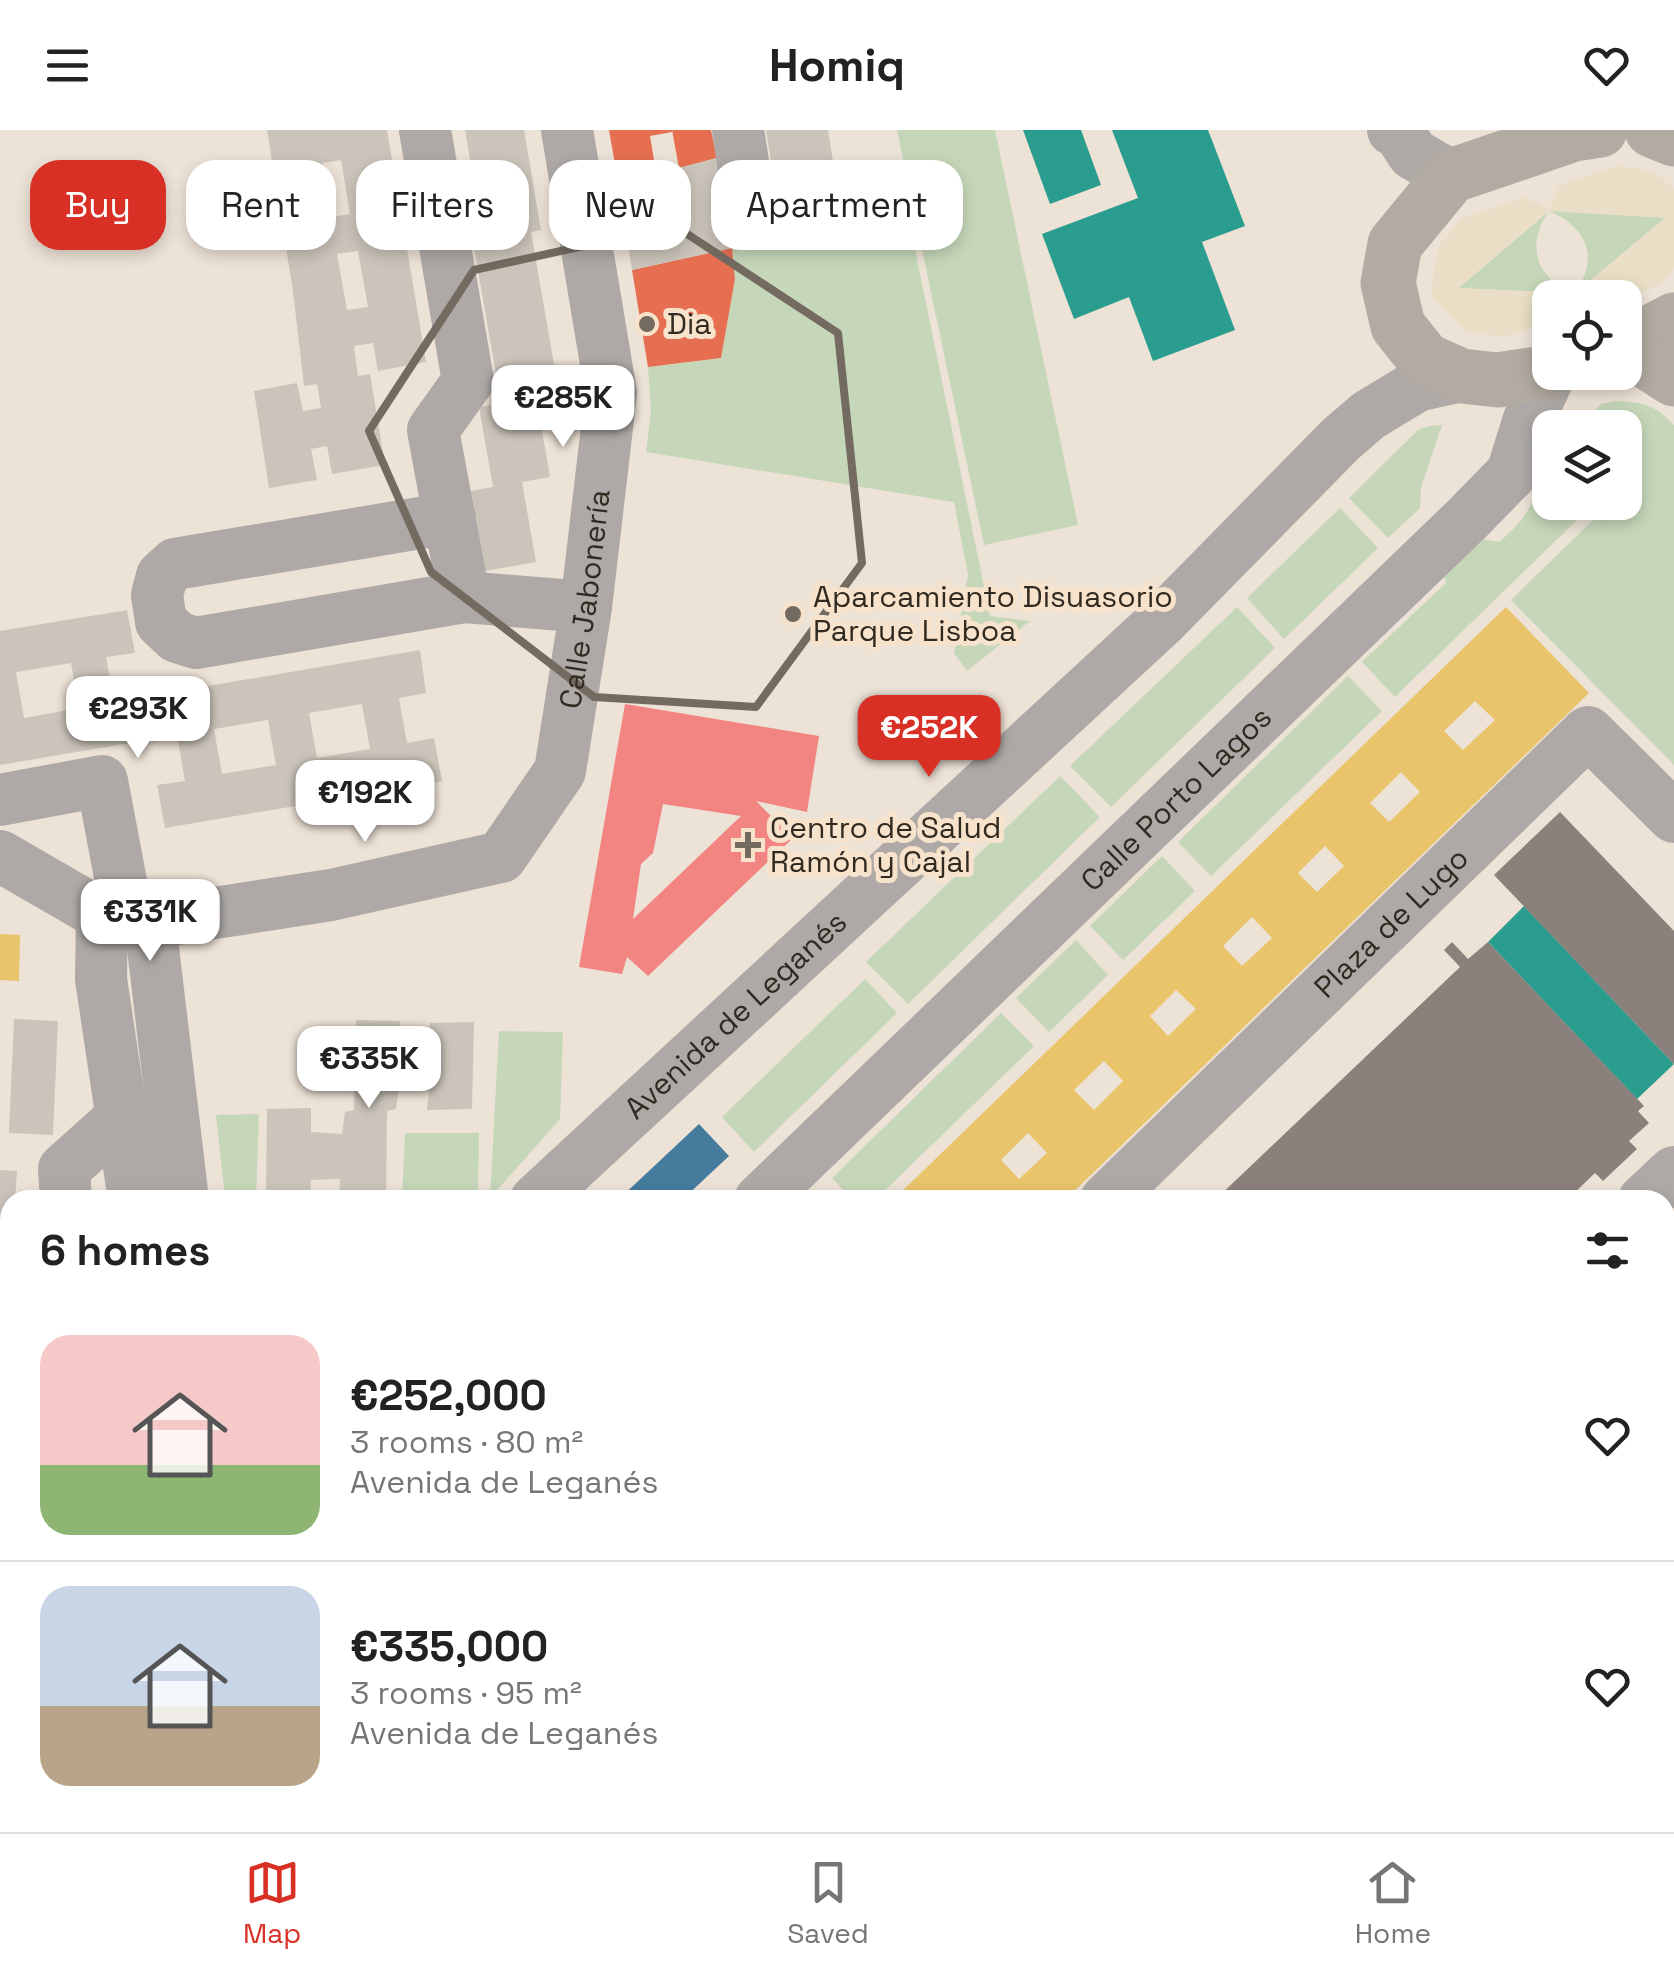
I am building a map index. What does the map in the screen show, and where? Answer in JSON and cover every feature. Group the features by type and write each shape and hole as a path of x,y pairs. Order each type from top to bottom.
{"main road":[{"path":"1532,375 1498,380 1461,376 1424,360 1398,326 1388,282 1395,244 1451,176 1574,134 1600,130"},
{"path":"1652,130 1674,140"},
{"path":"1642,338 1674,320"},
{"path":"1642,358 1674,379"}],"street":[{"path":"426,130 468,381 433,430 464,598"},
{"name":"Calle Jabonería","path":"138,919 331,895 501,856 560,771 586,607 611,394 567,130"},
{"path":"738,130 743,160"},
{"path":"1393,130 1413,154 1451,176"},
{"name":"Avenida de Leganés","path":"1369,415 1391,371 1398,326"},
{"name":"Avenida de Leganés","path":"547,1190 1162,622 1341,439 1369,415 1417,386 1461,376"},
{"name":"Calle Porto Lagos","path":"770,1190 1468,518 1512,472 1542,390"},
{"path":"450,518 175,564 162,576 157,595 161,622 177,637 196,643 464,598 586,607"},
{"name":"Plaza de Lugo","path":"1116,1190 1588,732 1674,818"},
{"path":"0,800 102,781 138,919 181,1190"},
{"path":"0,856 138,919"},
{"path":"133,1190 102,980 138,919"},
{"path":"65,1190 64,1169 122,1118"},
{"path":"1655,1190 1674,1172"}],"highlighted area":[{"path":"675,226 838,333 862,563 756,707 594,697 431,572 369,431 474,270"}],"green space":[{"path":"897,130 995,130 1078,525 984,545 922,250 963,250 963,160 903,160"},
{"path":"1549,211 1537,236 1536,248 1543,270 1552,280 1532,280 1532,292 1458,288"},
{"path":"1549,211 1666,217 1592,280 1583,280 1586,245 1573,226"},
{"path":"732,250 915,250 990,616 1030,621 967,671 954,653 968,575 954,502 646,452 651,411 648,367 721,358 735,279"},
{"path":"1614,401 1647,406 1674,425 1674,765 1511,600 1593,520 1642,520 1642,410 1595,410"},
{"path":"1442,425 1421,488 1420,508 1388,538 1349,498 1418,430"},
{"path":"1532,502 1532,520 1577,520 1395,697 1362,662 1446,583 1442,570 1474,538 1499,542"},
{"path":"1340,508 1378,548 1284,639 1247,598"},
{"path":"1237,607 1275,648 1111,807 1070,766"},
{"path":"1348,676 1382,711 1211,876 1178,842"},
{"path":"1060,776 1100,817 908,1004 866,962"},
{"path":"1162,856 1195,891 1123,960 1090,926"},
{"path":"1076,940 1108,975 1049,1032 1016,998"},
{"path":"865,979 897,1013 754,1152 722,1117"},
{"path":"1001,1013 1034,1046 885,1190 843,1190 832,1178"},
{"path":"499,1031 563,1032 560,1119 497,1190 490,1190"},
{"path":"259,1114 256,1190 224,1190 216,1115"},
{"path":"405,1133 479,1133 478,1190 402,1190"}],"sand":[{"path":"1617,166 1642,169 1661,177 1674,189 1674,269 1656,286 1642,291 1642,280 1591,280 1665,218 1549,211 1561,185"},
{"path":"1523,198 1549,211 1459,288 1532,291 1532,327 1503,337 1466,331 1432,298 1440,244 1463,218"}],"building: Homes":[{"path":"1506,607 1589,693 1075,1190 903,1190","holes":["1475,701 1495,720 1463,750 1444,731","1401,772 1420,792 1389,822 1370,803","1325,846 1344,866 1317,892 1298,873","1252,917 1272,938 1242,966 1223,946","1176,990 1196,1009 1168,1036 1150,1016","1104,1061 1123,1081 1094,1110 1074,1090","1028,1133 1047,1153 1019,1179 1001,1160"]},
{"path":"0,934 20,935 19,981 0,980"}],"building: Shops":[{"path":"609,130 672,130 650,136 654,160 614,160"},
{"path":"672,130 711,130 717,158 691,165 691,160 678,160"},
{"path":"732,250 735,279 721,358 648,367 632,270"}],"building: Schools":[{"path":"1023,130 1081,130 1101,185 1050,204"},
{"path":"1112,130 1208,130 1245,226 1202,242 1235,330 1153,361 1129,297 1074,319 1042,234 1138,198"},
{"path":"1524,906 1674,1064 1637,1099 1488,942"}],"building: Health":[{"name":"Centro de Salud Ramón y Cajal","path":"625,704 819,736 807,812 756,801 793,838 648,976 627,957 622,974 579,967","holes":["663,804 741,816 633,919 641,864 653,853"]}],"building: Public":[{"path":"699,1124 729,1156 693,1190 629,1190"}],"building: Industry":[{"path":"1560,812 1674,931 1674,1064 1494,875"},
{"path":"1452,942 1468,959 1488,942 1644,1106 1638,1111 1649,1123 1629,1141 1637,1149 1603,1181 1595,1173 1577,1190 1226,1190 1460,967 1444,950"}],"building: Other":[{"path":"267,130 387,130 392,160 356,160 356,250 407,250 426,362 378,371 373,343 354,346 358,376 370,374 385,465 332,474 327,446 311,449 317,480 269,488 254,391 297,383 303,411 321,408 317,384 304,386 286,250 336,250 336,216 350,214 341,160 272,160","holes":["358,251 368,307 347,310 337,254"]},
{"path":"465,130 524,130 541,230 531,232 559,393 536,396 550,477 522,482 536,562 479,572 465,492 493,487 479,407 501,403 474,250 529,250 529,160 470,160"},
{"path":"766,130 828,130 833,160 771,160"},
{"path":"717,158 711,160 711,250 723,250 632,270 629,250 691,250 691,165"},
{"path":"127,610 135,653 106,657 114,702 420,650 426,693 399,698 407,743 434,738 442,781 165,828 157,785 185,781 177,735 0,765 0,631","holes":["71,663 79,708 24,718 16,672","362,704 370,749 317,758 309,713","268,720 276,765 222,774 214,729"]},
{"path":"14,1019 58,1021 53,1135 9,1133"},
{"path":"356,1020 400,1021 398,1047 429,1047 430,1023 474,1022 472,1109 427,1110 429,1091 399,1087 396,1109 387,1111 386,1190 339,1190 340,1179 311,1180 310,1190 266,1190 267,1109 311,1108 311,1132 342,1134 345,1112 354,1110"},
{"path":"0,1170 17,1171 16,1190 0,1190"}],"place":[{"name":"Dia","path":"647,324"},
{"name":"Aparcamiento Disuasorio Parque Lisboa","path":"793,614"},
{"name":"Centro de Salud Ramón y Cajal","path":"748,845"}]}
